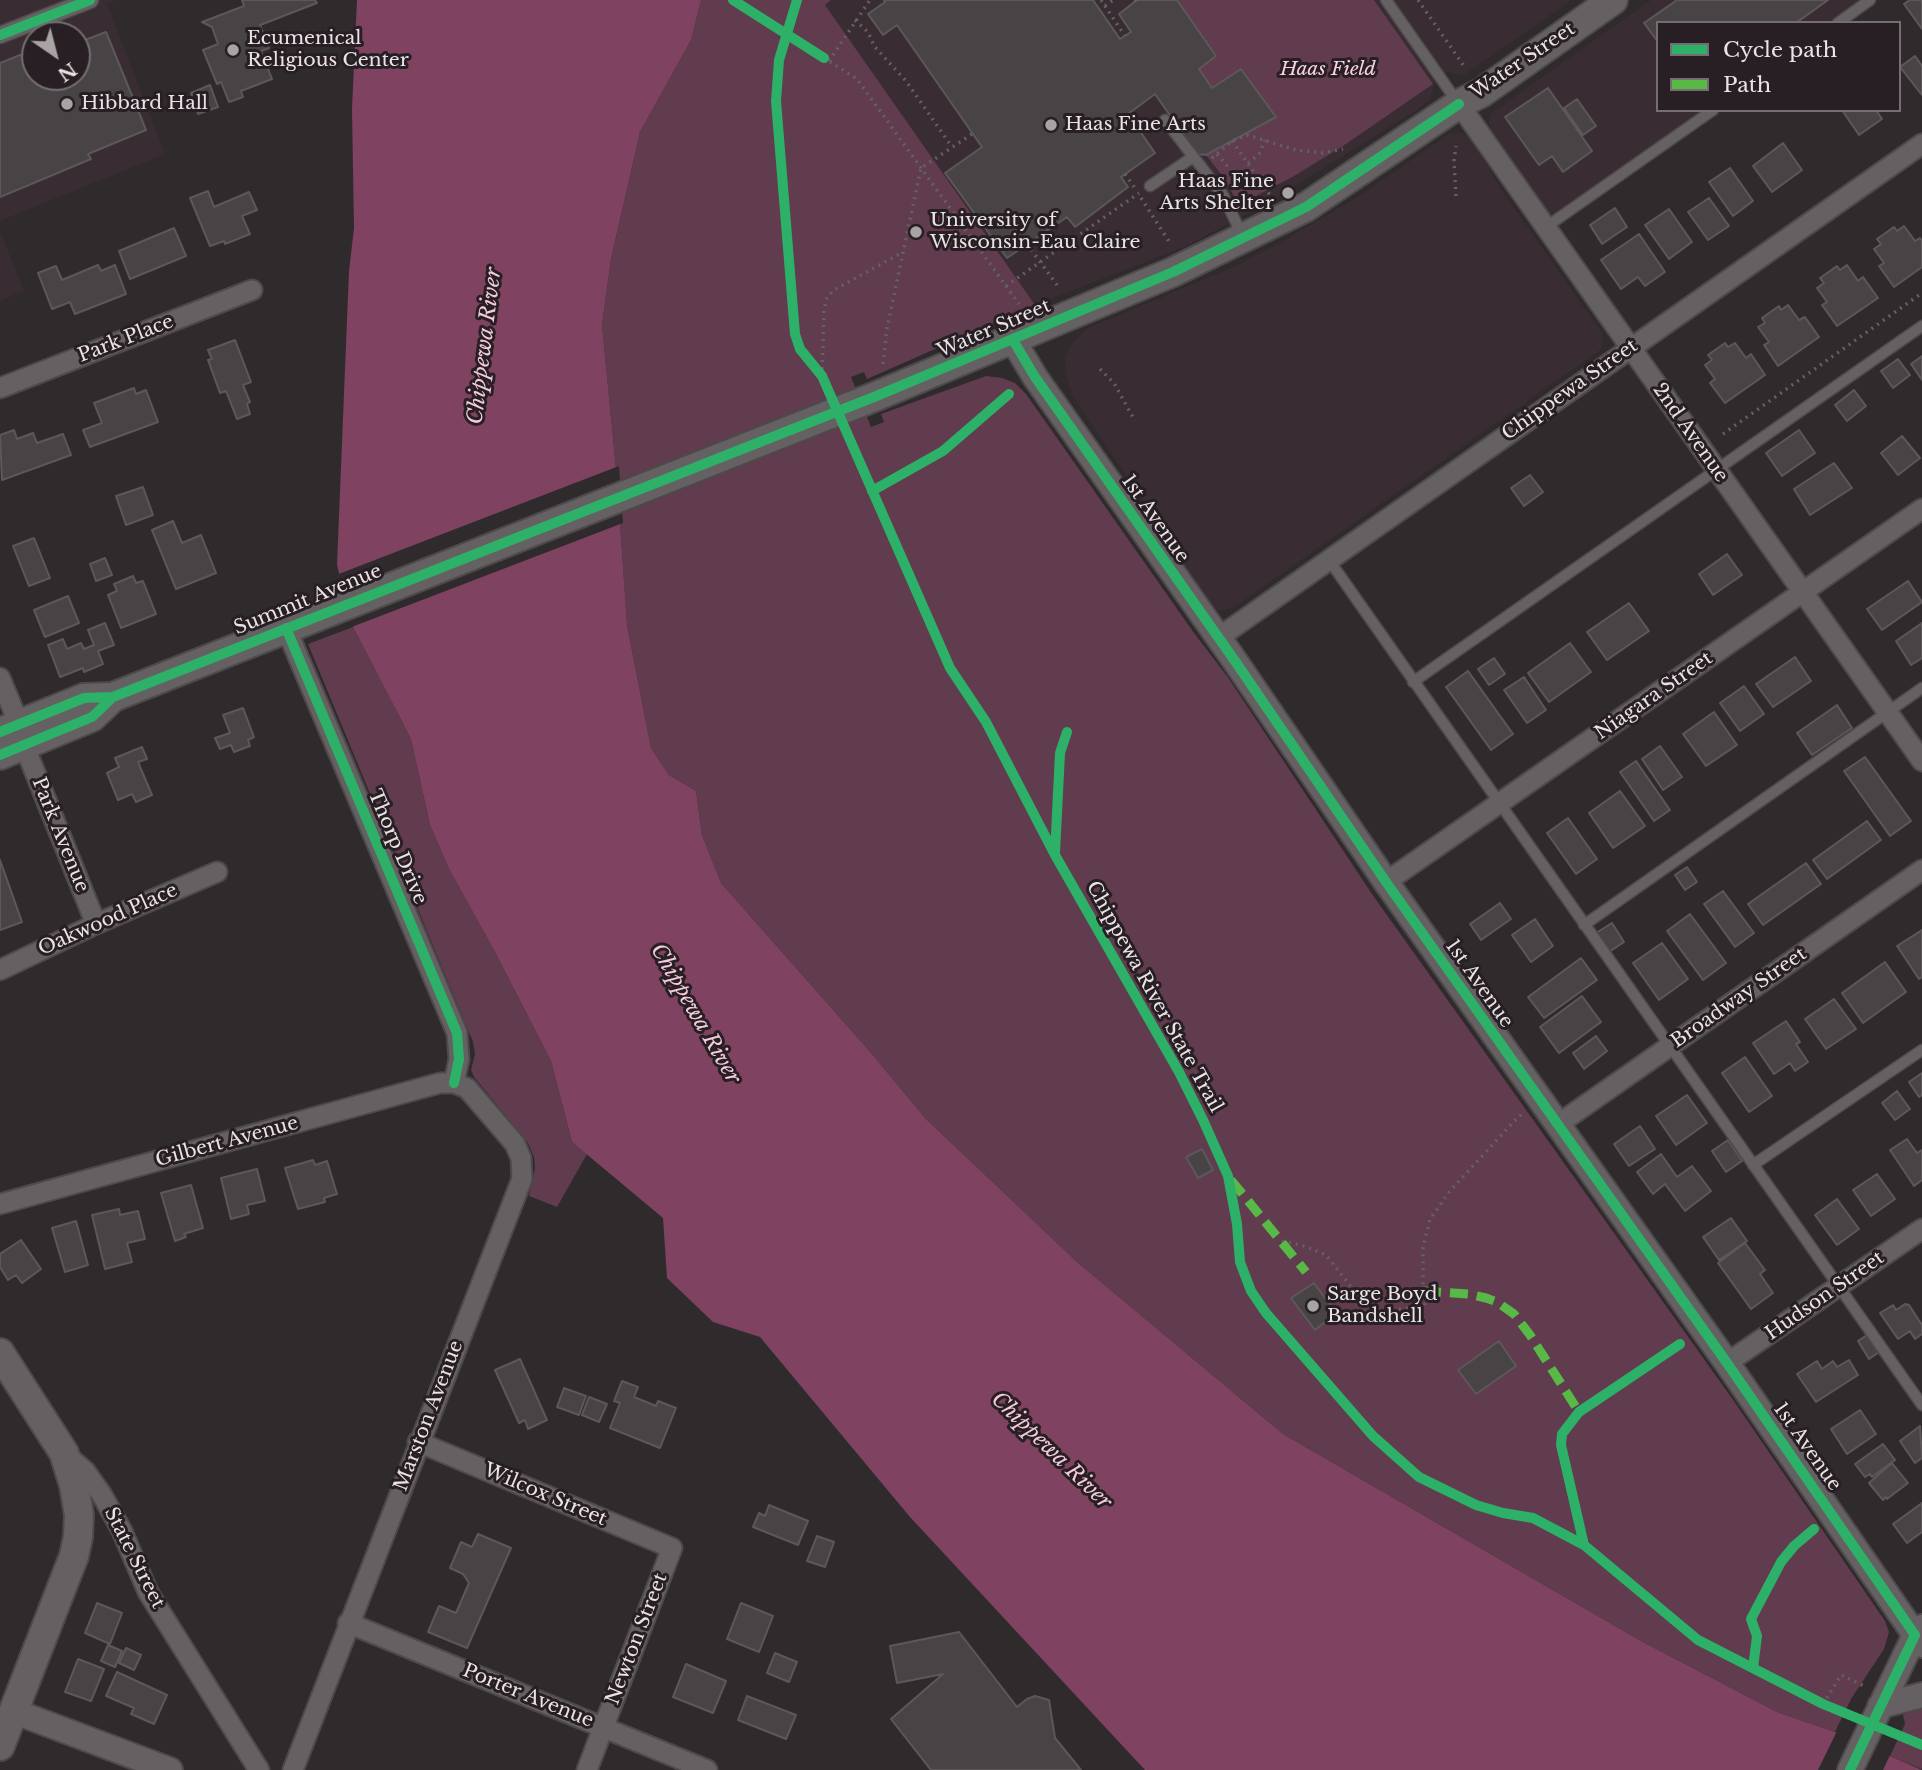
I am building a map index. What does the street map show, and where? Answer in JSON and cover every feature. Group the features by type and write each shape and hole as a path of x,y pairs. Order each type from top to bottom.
{"main road":[{"name":"Water Street","path":"517,537 1013,340 1243,239 1306,207 1459,104 1481,93 1613,0"},
{"name":"Summit Avenue","path":"11,739 84,698 113,697 517,537"},
{"name":"State Street","path":"0,1353 64,1453"},
{"path":"0,1746 7,1708 74,1556 79,1515 74,1485 64,1453"}],"street":[{"path":"0,34 90,0"},
{"name":"2nd Avenue","path":"1459,104 1922,761"},
{"name":"Chippewa Street","path":"1218,638 1922,144"},
{"name":"Park Place","path":"0,388 252,290"},
{"name":"1st Avenue","path":"1013,340 1035,377 1386,882 1920,1635"},
{"name":"Niagara Street","path":"1386,882 1922,509"},
{"name":"Thorp Drive","path":"294,625 457,1033 459,1059 454,1083"},
{"name":"Park Avenue","path":"0,678 11,739 96,925"},
{"name":"Broadway Street","path":"1557,1125 1922,870"},
{"name":"Oakwood Place","path":"0,970 217,872"},
{"name":"Gilbert Avenue","path":"0,1204 440,1083 454,1083"},
{"name":"Marston Avenue","path":"293,1770 418,1441 522,1179 521,1158 514,1144 476,1097 467,1088 454,1083"},
{"name":"Hudson Street","path":"1727,1363 1922,1229"},
{"name":"Wilcox Street","path":"418,1441 672,1548"},
{"name":"State Street","path":"64,1453 85,1471 102,1495 122,1531 148,1592 259,1770"},
{"name":"Newton Street","path":"587,1770 672,1548"},
{"name":"Porter Avenue","path":"348,1623 707,1770"},
{"path":"1850,1770 1878,1711 1920,1635"},
{"path":"1878,1711 1922,1695"},
{"path":"7,1708 170,1770"}],"lane":[{"path":"1386,0 1459,104"},
{"path":"1841,21 1870,0"},
{"path":"1546,227 1710,112"},
{"path":"1165,120 1223,195 1243,239"},
{"path":"1150,186 1193,157"},
{"path":"1413,682 1922,326"},
{"path":"1329,560 1922,1405"},
{"path":"1584,925 1922,688"},
{"path":"1752,1165 1922,1050"}],"path":[{"path":"826,60 870,0"},
{"path":"1101,0 1125,36"},
{"path":"1105,6 1113,0"},
{"path":"1418,0 1464,66"},
{"path":"855,20 868,32 882,55 906,81 952,147"},
{"path":"813,51 857,79 1019,304"},
{"path":"883,364 887,328 921,168 972,134"},
{"path":"1201,165 1232,141 1247,135 1321,153 1343,149"},
{"path":"1248,164 1259,154 1265,140"},
{"path":"1232,141 1270,195"},
{"path":"1456,146 1456,196"},
{"path":"1217,154 1244,186 1261,183"},
{"path":"1125,174 1170,243"},
{"path":"1006,286 1150,186"},
{"path":"1027,244 1060,289"},
{"path":"822,376 824,310 827,297 834,290 903,252"},
{"path":"1723,434 1922,293"},
{"path":"807,359 822,376 827,389"},
{"path":"1100,369 1114,383 1135,421"},
{"path":"1282,1241 1326,1255 1356,1293 1359,1312 1425,1307 1423,1247 1430,1219 1450,1191 1518,1117 1527,1111"},
{"path":"1824,1704 1841,1675 1864,1686"},
{"path":"1812,1698 1836,1709"}],"shaded area":[{"path":"0,0 116,0 107,4 165,154 0,221"},
{"name":"University of Wisconsin-Eau Claire","path":"701,0 1572,0 1464,75 1448,71 1434,81 1429,100 1420,108 1266,204 1184,247 1035,305 867,379 700,9"},
{"path":"1651,0 1862,0 1833,21 1656,21 1656,112 1702,112 1551,217 1493,132 1489,124 1490,114"},
{"name":"University of Wisconsin-Eau Claire","path":"1463,133 1472,141 1504,193 1602,333 1603,345 1600,350 1234,607 1220,611 1212,608 1072,395 1066,375 1065,357 1071,345 1086,329 1238,265 1288,238 1356,198 1449,134"},
{"path":"0,231 24,291 0,301"}],"green space":[{"path":"701,0 831,0 825,5 1035,305 867,379 864,372 851,377 871,427 884,422 881,414 986,376 1015,383 1026,394 1227,676 1374,897 1731,1397 1885,1621 1889,1632 1884,1649 1851,1699 1835,1732 1777,1712 1641,1641 1283,1434 1077,1262 926,1119 721,883 702,835 696,791 669,775 651,748 627,625 617,479 602,325 611,259 640,132 691,40"},
{"name":"Haas Field","path":"1177,0 1374,0 1433,84 1343,146 1239,205 1224,178 1206,155 1276,117 1241,69 1212,88 1199,69 1216,55"},
{"path":"353,627 411,739 430,825 449,869 551,1061 572,1142 587,1154 557,1207 529,1196 535,1168 528,1143 474,1077 471,1070 475,1054 473,1042 308,644"},
{"path":"1922,1707 1922,1769 1890,1756 1905,1724 1903,1715"}],"water":[{"name":"Chippewa River","path":"357,0 701,0 691,40 640,132 611,259 602,325 617,479 627,625 651,748 669,775 696,791 702,835 721,883 926,1119 1077,1262 1283,1434 1641,1641 1777,1712 1835,1732 1922,1770 1145,1770 910,1517 760,1337 713,1322 667,1278 663,1218 572,1142 551,1061 449,869 430,825 411,739 353,627 337,565 349,271 354,228 352,109"}],"pier":[{"path":"619,466 623,523 349,628 336,575"},
{"path":"1838,1729 1891,1753 1883,1770 1818,1770"}],"building":[{"name":"Ecumenical Religious Center","path":"242,0 315,0 317,3 260,25 269,48 261,51 272,79 241,91 243,97 229,102 221,82 217,84 203,50 218,44 212,27 202,22 244,6"},
{"name":"Haas Fine Arts","path":"884,0 1093,0 1120,39 1131,32 1119,14 1137,0 1177,0 1216,56 1199,69 1212,88 1241,69 1276,117 1206,155 1197,154 1155,94 1128,114 1155,153 1121,177 1128,187 1075,227 1067,217 1007,258 945,173 982,147 897,25 883,35 868,14 885,2"},
{"path":"1677,0 1828,0 1799,21 1656,21 1656,39 1644,23"},
{"path":"1910,0 1922,0 1922,29 1904,4"},
{"name":"Hibbard Hall","path":"106,32 146,130 88,154 91,159 0,197 0,63 21,55 21,91 91,91 91,38"},
{"path":"1915,56 1922,66 1922,95 1901,68"},
{"path":"210,85 218,107 198,114 191,93"},
{"path":"1548,88 1592,151 1563,172 1552,156 1539,165 1505,117"},
{"path":"1577,99 1596,126 1583,135 1564,108"},
{"path":"1843,112 1877,112 1882,119 1859,135"},
{"path":"1783,143 1802,170 1772,192 1753,166"},
{"path":"1730,168 1753,201 1733,216 1709,182"},
{"path":"208,191 214,207 249,192 257,210 242,216 250,234 225,244 224,241 210,246 190,198"},
{"path":"1709,198 1729,226 1708,240 1688,212"},
{"path":"1615,208 1627,227 1602,244 1590,225"},
{"path":"1669,209 1692,242 1669,259 1645,225"},
{"path":"1904,226 1915,241 1920,238 1922,241 1922,267 1894,287 1879,266 1884,263 1874,249 1881,244 1877,239 1894,227 1897,231"},
{"path":"174,228 186,256 130,279 119,251"},
{"path":"1639,234 1665,272 1645,286 1638,277 1621,289 1601,260"},
{"path":"98,265 101,271 115,265 126,294 75,314 70,302 52,309 38,273 56,266 62,280"},
{"path":"1847,265 1858,281 1863,277 1878,298 1837,326 1822,305 1827,302 1817,288 1824,283 1820,278 1837,266 1840,270"},
{"path":"1788,305 1799,320 1805,317 1819,337 1778,366 1764,345 1769,342 1758,327 1765,323 1762,318 1779,306 1781,310"},
{"path":"235,340 251,382 243,385 250,402 247,404 250,414 237,419 226,391 220,393 208,360 212,359 208,350"},
{"path":"1725,343 1728,347 1735,343 1746,358 1751,354 1765,375 1725,403 1710,383 1715,379 1705,365 1712,360 1708,355"},
{"path":"1922,356 1922,380 1911,364"},
{"path":"1898,359 1910,375 1893,388 1881,371"},
{"path":"134,388 136,394 146,390 158,422 90,447 83,430 102,423 94,403"},
{"path":"1854,390 1866,406 1847,421 1835,405"},
{"path":"14,430 17,439 33,433 37,443 63,434 71,455 2,480 0,435"},
{"path":"1799,430 1815,453 1782,476 1766,453"},
{"path":"1902,436 1920,458 1898,475 1881,453"},
{"path":"1834,463 1852,488 1810,515 1794,489"},
{"path":"1530,475 1543,492 1524,506 1511,488"},
{"path":"143,487 153,515 126,525 116,496"},
{"path":"173,521 182,543 201,535 216,573 176,589 152,530"},
{"path":"34,538 50,578 29,586 13,546"},
{"path":"1727,554 1742,575 1713,595 1699,574"},
{"path":"105,558 112,575 96,581 90,564"},
{"path":"133,576 136,583 143,581 156,614 121,628 108,595 117,591 114,584"},
{"path":"1908,581 1922,602 1882,630 1867,609"},
{"path":"68,596 79,623 45,637 34,610"},
{"path":"1629,603 1649,631 1607,660 1587,632"},
{"path":"105,623 114,645 98,651 103,664 84,672 83,668 60,677 48,645 63,639 67,649 81,643 84,649 94,645 88,630"},
{"path":"1922,623 1922,658 1911,665 1896,641"},
{"path":"1570,643 1591,672 1549,702 1528,673"},
{"path":"1795,657 1811,681 1773,707 1756,684"},
{"path":"1494,658 1505,674 1489,685 1478,669"},
{"path":"1468,671 1513,734 1491,750 1446,687"},
{"path":"1524,677 1546,710 1527,723 1504,690"},
{"path":"1744,686 1764,714 1740,731 1720,703"},
{"path":"1837,705 1852,728 1812,755 1797,733"},
{"path":"243,708 254,737 248,740 250,746 234,752 231,745 220,749 215,738 230,733 223,715"},
{"path":"1714,712 1737,745 1706,766 1683,734"},
{"path":"1660,746 1682,777 1663,790 1642,759"},
{"path":"142,747 147,759 138,762 152,795 136,802 132,794 118,800 107,773 119,767 115,758"},
{"path":"1865,757 1911,821 1890,836 1844,771"},
{"path":"1636,761 1670,810 1654,821 1620,772"},
{"path":"1620,791 1645,826 1613,848 1589,813"},
{"path":"1568,818 1597,859 1576,874 1547,833"},
{"path":"1867,821 1881,840 1827,879 1813,860"},
{"path":"0,860 22,922 0,930"},
{"path":"1806,863 1821,884 1763,925 1748,904"},
{"path":"1687,867 1697,882 1685,890 1675,875"},
{"path":"1723,891 1754,933 1735,947 1704,904"},
{"path":"1500,903 1511,919 1481,940 1470,924"},
{"path":"1690,914 1726,963 1703,980 1667,931"},
{"path":"1535,919 1553,946 1531,962 1512,935"},
{"path":"1612,923 1624,942 1609,952 1596,933"},
{"path":"1922,930 1922,977 1919,979 1897,946"},
{"path":"1662,943 1688,979 1659,1000 1633,963"},
{"path":"1581,958 1597,980 1544,1018 1528,997"},
{"path":"1885,962 1906,992 1863,1023 1842,993"},
{"path":"1582,996 1601,1022 1559,1053 1540,1027"},
{"path":"1834,999 1856,1029 1826,1049 1805,1019"},
{"path":"1786,1021 1800,1042 1796,1044 1808,1062 1795,1071 1790,1063 1774,1074 1753,1043"},
{"path":"1596,1036 1607,1051 1584,1069 1573,1053"},
{"path":"1745,1057 1772,1096 1749,1112 1722,1073"},
{"path":"1922,1073 1922,1095 1919,1097 1909,1082"},
{"path":"1897,1091 1910,1109 1895,1120 1882,1103"},
{"path":"1687,1095 1707,1123 1676,1145 1656,1116"},
{"path":"1640,1126 1655,1149 1629,1166 1614,1144"},
{"path":"1907,1139 1917,1153 1922,1150 1922,1180 1914,1186 1890,1150"},
{"path":"1728,1140 1742,1161 1726,1172 1712,1151"},
{"path":"1202,1149 1213,1170 1198,1178 1186,1157"},
{"path":"1661,1154 1677,1177 1692,1166 1711,1191 1685,1211 1665,1184 1653,1194 1637,1172"},
{"path":"313,1160 315,1165 327,1161 337,1194 324,1198 325,1202 298,1209 285,1168"},
{"path":"257,1169 265,1201 247,1205 249,1214 231,1219 221,1178"},
{"path":"1877,1174 1895,1199 1871,1216 1853,1190"},
{"path":"191,1185 203,1228 184,1234 186,1237 175,1241 161,1193"},
{"path":"1837,1199 1859,1229 1837,1245 1815,1215"},
{"path":"119,1209 120,1215 138,1211 145,1239 127,1243 132,1262 105,1269 92,1215"},
{"path":"1731,1218 1747,1241 1719,1260 1703,1237"},
{"path":"76,1221 88,1265 65,1272 52,1228"},
{"path":"21,1240 41,1269 22,1283 16,1275 8,1280 0,1267 0,1254"},
{"path":"1745,1243 1765,1270 1760,1274 1773,1293 1751,1309 1718,1263"},
{"name":"Sarge Boyd Bandshell","path":"1314,1283 1336,1313 1315,1330 1291,1298"},
{"path":"1905,1304 1909,1305 1922,1325 1922,1334 1915,1339 1910,1331 1898,1339 1880,1313 1893,1305 1896,1310"},
{"path":"1867,1335 1879,1352 1869,1359 1858,1341"},
{"path":"1499,1341 1516,1366 1476,1394 1458,1370"},
{"path":"520,1359 547,1420 528,1429 525,1420 519,1423 495,1370"},
{"path":"1849,1360 1858,1375 1816,1402 1797,1374 1817,1361 1822,1369 1833,1361 1837,1367"},
{"path":"622,1381 638,1387 634,1397 656,1406 658,1401 676,1408 660,1448 610,1428 620,1403 614,1401"},
{"path":"564,1388 586,1396 579,1415 557,1407"},
{"path":"589,1397 607,1404 599,1422 582,1415"},
{"path":"1860,1410 1876,1434 1847,1454 1831,1429"},
{"path":"1920,1426 1922,1458 1915,1463 1900,1441"},
{"path":"1883,1444 1895,1460 1872,1477 1870,1474 1865,1477 1855,1464"},
{"path":"1892,1463 1908,1483 1883,1500 1869,1483"},
{"path":"1922,1503 1922,1532 1907,1543 1893,1524"},
{"path":"769,1505 808,1521 798,1545 753,1527 759,1513 765,1516"},
{"path":"478,1534 511,1548 467,1648 428,1632 439,1606 456,1613 469,1583 463,1574 450,1568 461,1542 472,1547"},
{"path":"817,1536 834,1542 825,1567 807,1561"},
{"path":"97,1603 122,1613 110,1644 85,1633"},
{"path":"741,1603 773,1616 759,1652 727,1639"},
{"path":"959,1632 1017,1707 1035,1696 1049,1700 1055,1738 1081,1770 931,1770 891,1719 943,1674 897,1683 890,1646"},
{"path":"108,1645 122,1651 115,1667 101,1661"},
{"path":"126,1648 141,1655 134,1670 119,1663"},
{"path":"775,1653 797,1662 789,1682 767,1673"},
{"path":"78,1659 104,1669 91,1701 65,1692"},
{"path":"686,1664 726,1681 713,1713 673,1697"},
{"path":"117,1672 167,1695 154,1724 131,1714 134,1708 106,1696"},
{"path":"747,1696 796,1715 786,1739 738,1720"}],"marked path":[{"path":"1231,1180 1306,1272"},
{"path":"1423,1291 1486,1298 1514,1314 1579,1412"}],"cycle path":[{"path":"0,35 90,0"},
{"path":"733,0 824,58"},
{"name":"Chippewa River State Trail","path":"797,0 779,60 776,101 795,334 800,349 822,376 950,668 986,722 1055,855 1179,1072 1203,1120 1228,1176 1237,1224 1240,1262 1251,1291 1266,1313 1373,1436 1419,1477 1476,1505 1533,1518 1584,1545 1698,1640 1823,1704 1922,1745"},
{"path":"0,732 84,698 113,697 874,397 1173,272 1306,207 1459,104"},
{"path":"1013,340 1035,377 1235,661 1386,882 1727,1363 1915,1635 1850,1770"},
{"path":"872,491 943,451 1009,394"},
{"path":"286,628 457,1033 459,1059 454,1083"},
{"path":"0,755 92,717 113,697"},
{"path":"1055,853 1060,753 1067,732"},
{"path":"1584,1545 1561,1445 1562,1434 1579,1412 1680,1344"},
{"path":"1753,1668 1757,1636 1751,1619 1781,1562 1794,1546 1814,1529"}],"place":[{"name":"Ecumenical Religious Center","path":"233,50"},
{"name":"Hibbard Hall","path":"67,104"},
{"name":"Haas Fine Arts","path":"1051,125"},
{"name":"Haas Fine Arts Shelter","path":"1288,193"},
{"name":"University of Wisconsin-Eau Claire","path":"916,232"},
{"name":"Sarge Boyd Bandshell","path":"1313,1306"}]}
